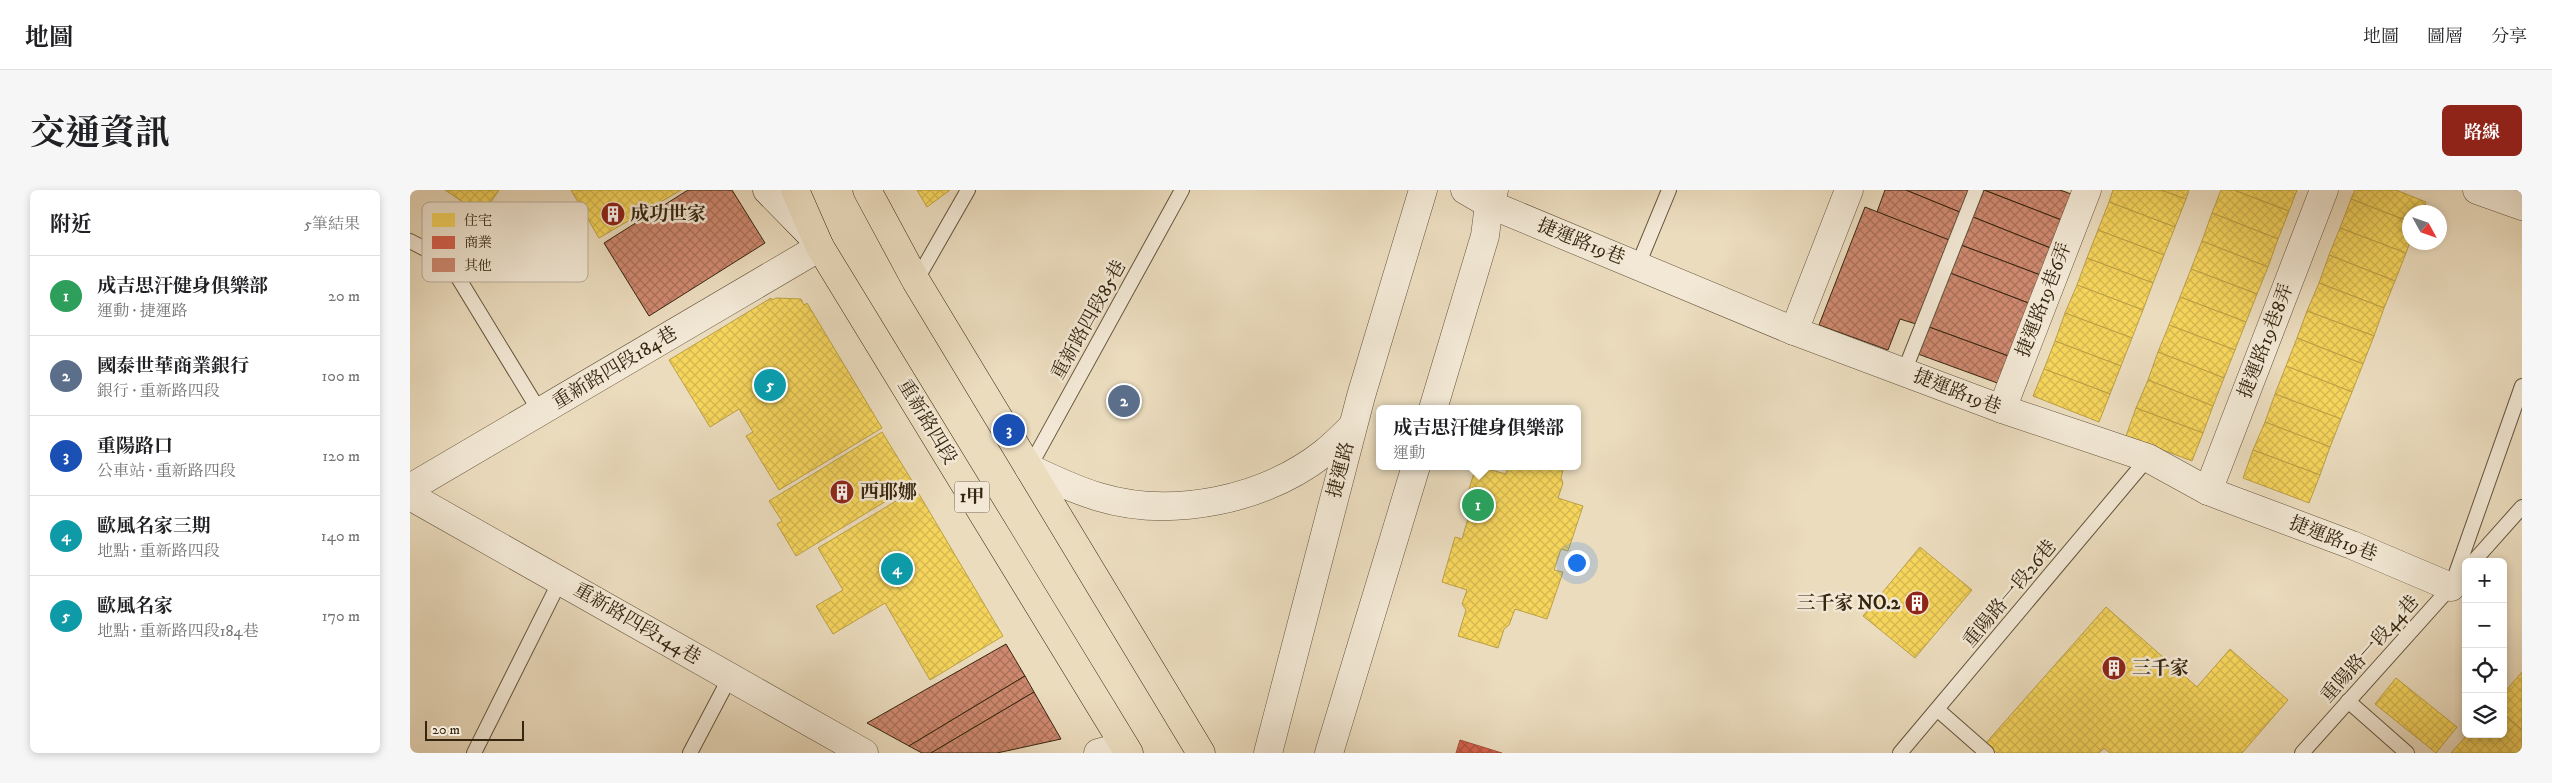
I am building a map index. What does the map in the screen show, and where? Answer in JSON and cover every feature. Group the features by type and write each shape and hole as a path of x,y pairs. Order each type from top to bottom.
{"main road":[{"name":"重新路四段","path":"795,190 818,244 1126,749"},
{"path":"867,190 916,282 1201,753"}],"street":[{"path":"767,190 818,244"},
{"name":"捷運路","path":"1268,753 1352,427 1423,190"},
{"name":"捷運路19巷","path":"1465,190 1492,197 1638,265 1794,331 2002,409 2148,458 2208,491 2352,545 2459,578"},
{"path":"1794,331 1849,190"},
{"name":"捷運路19巷6弄","path":"2002,409 2087,190"},
{"name":"捷運路19巷8弄","path":"2208,491 2324,190"},
{"path":"2477,190 2522,206"},
{"path":"1434,405 1485,236 1492,197"},
{"name":"重新路四段184巷","path":"410,488 818,244"},
{"path":"1029,468 1064,485 1101,498 1139,505 1178,505 1216,501 1254,490 1290,474 1323,454 1352,427"},
{"path":"1329,753 1415,470"},
{"name":"重新路四段144巷","path":"410,496 864,753"},
{"path":"1098,753 1126,749"}],"lane":[{"path":"916,282 968,190"},
{"name":"重新路四段85巷","path":"1029,468 1182,190"},
{"path":"1638,265 1669,190"},
{"path":"1904,372 1976,190"},
{"path":"410,241 422,247"},
{"path":"461,282 540,412"},
{"path":"2459,578 2522,386"},
{"name":"重陽路一段26巷","path":"1900,753 2148,458"},
{"path":"2477,558 2522,507"},
{"name":"重陽路一段44巷","path":"2302,753 2459,578"},
{"path":"474,753 560,581"},
{"path":"690,753 730,677"},
{"path":"2348,701 2407,753"},
{"path":"1938,710 1987,753"}],"building: 住宅":[{"path":"445,190 499,190 491,202 463,202"},
{"name":"成功世家","path":"571,190 681,190 599,238 588,219 588,202 578,202"},
{"path":"917,190 950,190 927,207"},
{"path":"2113,190 2161,190 2186,199 2175,227 2109,202"},
{"path":"2161,190 2189,190 2186,199"},
{"path":"2221,190 2234,190 2289,211 2278,239 2212,213"},
{"path":"2234,190 2297,190 2289,211"},
{"path":"2355,190 2396,190 2426,202 2425,205 2402,205 2402,219 2351,199"},
{"path":"2351,199 2402,219 2402,250 2407,250 2406,253 2340,228"},
{"path":"2109,202 2175,227 2164,255 2098,230"},
{"path":"2212,213 2278,239 2268,267 2202,241"},
{"path":"2340,228 2406,253 2395,281 2329,255"},
{"path":"2098,230 2164,255 2153,283 2087,258"},
{"path":"2202,241 2268,267 2257,294 2191,269"},
{"path":"2329,255 2395,281 2384,308 2319,283"},
{"path":"2087,258 2153,283 2143,310 2077,285"},
{"path":"2191,269 2257,294 2246,322 2180,297"},
{"path":"2319,283 2384,308 2374,336 2307,311"},
{"path":"2077,285 2143,310 2132,338 2065,313"},
{"path":"2180,297 2246,322 2235,350 2169,325"},
{"path":"771,298 772,300 776,298 801,299 804,305 807,303 882,428 779,490 746,436 753,432 739,409 710,427 669,360"},
{"path":"2307,311 2374,336 2363,364 2297,338"},
{"path":"2065,313 2132,338 2121,366 2055,341"},
{"path":"2169,325 2235,350 2224,378 2158,352"},
{"path":"2297,338 2363,364 2352,392 2286,366"},
{"path":"2055,341 2121,366 2110,394 2044,369"},
{"path":"2158,352 2224,378 2213,406 2148,380"},
{"path":"2286,366 2352,392 2341,419 2275,394"},
{"path":"2044,369 2110,394 2099,422 2033,396"},
{"path":"2148,380 2213,406 2203,433 2136,408"},
{"path":"2275,394 2341,419 2330,447 2265,422"},
{"path":"2136,408 2203,433 2192,461 2126,436"},
{"path":"2265,422 2330,447 2320,475 2253,450"},
{"name":"西耶娜","path":"882,432 914,484 796,556 777,524 782,521 769,501"},
{"path":"2253,450 2320,475 2309,503 2243,478"},
{"path":"1475,470 1491,470 1506,474 1507,470 1563,470 1561,478 1563,483 1558,498 1583,506 1568,551 1561,549 1554,570 1563,572 1547,619 1515,609 1509,625 1504,629 1498,648 1458,636 1466,610 1462,604 1467,590 1442,582 1455,537 1462,539 1469,515 1462,513"},
{"path":"916,489 1003,636 930,680 885,603 833,634 816,606 843,590 818,548"},
{"name":"三千家 NO.2","path":"1920,547 1972,590 1915,658 1863,616"},
{"name":"三千家","path":"2106,607 2197,687 2230,649 2288,700 2242,753 2110,753 2104,748 2099,753 1997,753 1986,743"},
{"path":"2522,672 2522,730 2507,717 2507,689"},
{"path":"2396,678 2457,727 2436,753 2375,704"},
{"path":"2507,717 2522,730 2522,753 2451,753 2464,738 2507,738"}],"building: 商業":[{"path":"1460,740 1502,753 1456,753"}],"building: 其他":[{"path":"688,190 732,190 765,243 649,316 604,243"},
{"path":"1885,190 1906,190 1960,212 1949,240 1877,212"},
{"path":"1906,190 1969,190 1960,212"},
{"path":"1984,190 2060,190 2074,195 2064,221"},
{"path":"1984,190 2064,221 2053,249 1973,217"},
{"path":"1865,207 1949,240 1916,324 1900,319 1888,350 1819,325"},
{"path":"1973,217 2053,249 2043,276 1961,245"},
{"path":"1961,245 2043,276 2031,304 1950,273"},
{"path":"1950,273 2031,304 2011,357 1929,327"},
{"path":"1929,327 2011,357 2000,384 1918,354"},
{"path":"1006,644 1025,676 909,746 867,723"},
{"path":"1025,676 1034,692 931,753 922,753 909,746"},
{"path":"1034,692 1061,739 997,753 931,753"}],"place":[{"name":"成功世家","path":"613,214"},
{"name":"歐風名家","path":"770,385"},
{"name":"國泰世華商業銀行","path":"1124,401"},
{"name":"重陽路口","path":"1009,430"},
{"name":"西耶娜","path":"842,492"},
{"name":"成吉思汗健身俱樂部","path":"1478,505"},
{"name":"歐風名家三期","path":"897,569"},
{"name":"三千家 NO.2","path":"1917,603"},
{"name":"三千家","path":"2114,668"}]}
